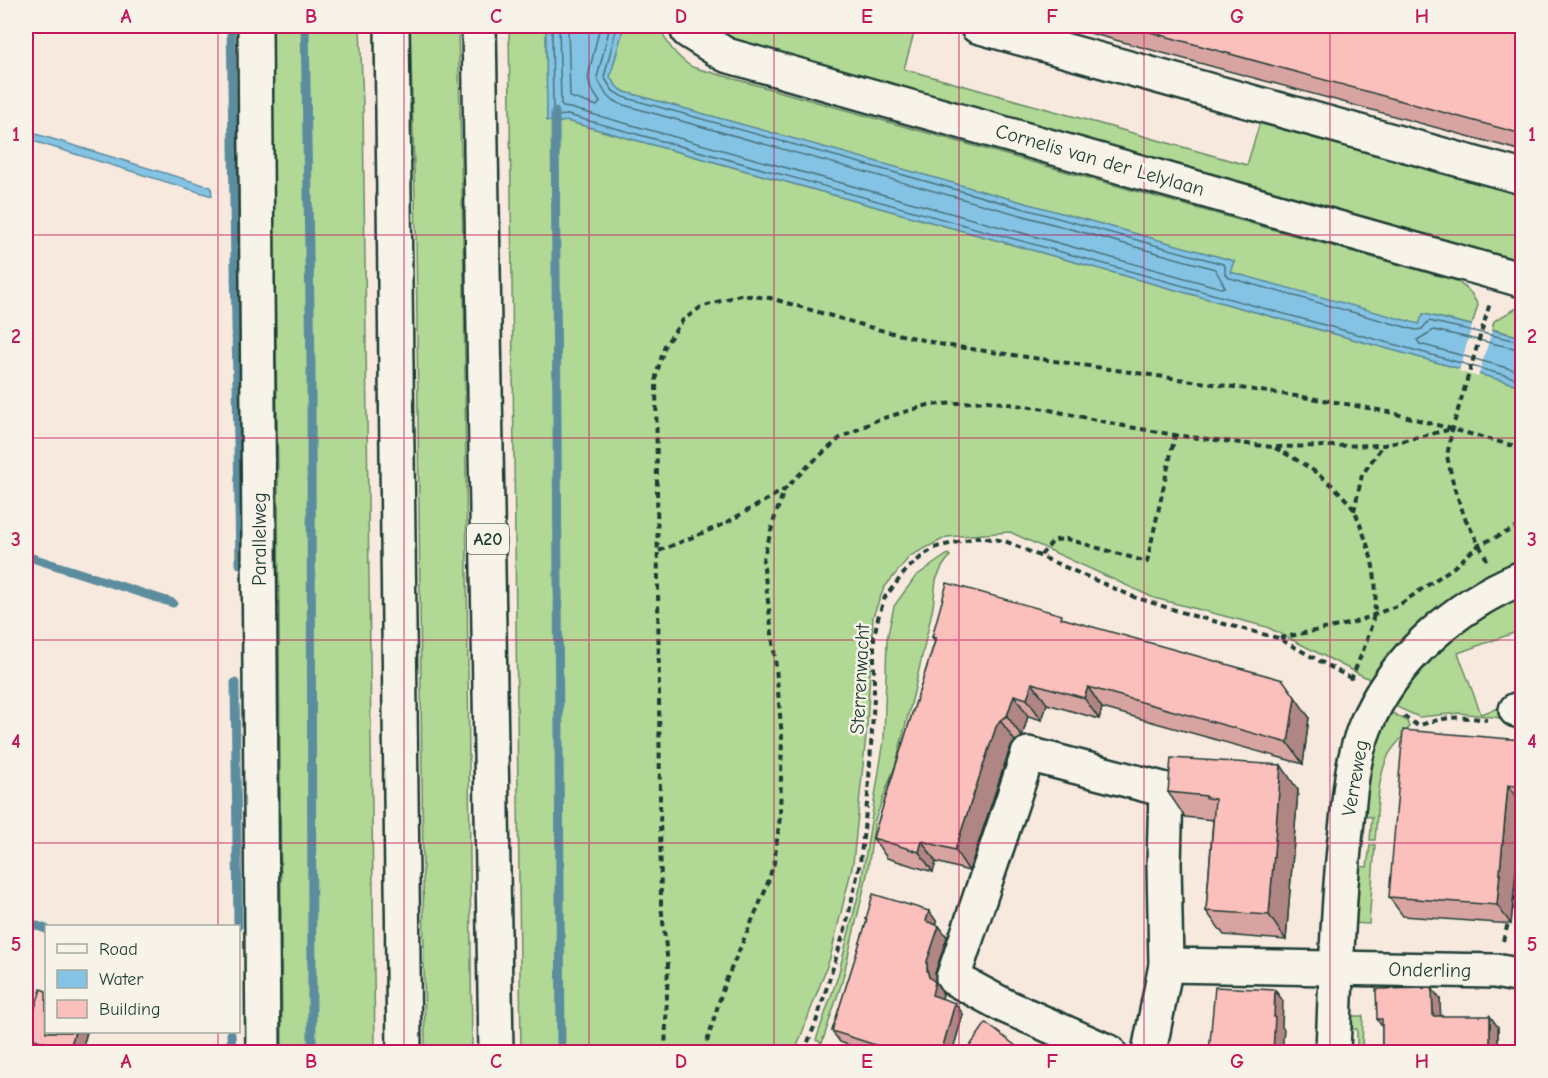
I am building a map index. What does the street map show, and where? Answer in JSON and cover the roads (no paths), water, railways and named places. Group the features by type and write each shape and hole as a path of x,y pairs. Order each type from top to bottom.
{"main road":[{"name":"Parallelweg","path":"255,26 263,1053"},
{"path":"392,26 404,1053"},
{"name":"A20","path":"479,26 496,1053"},
{"name":"Cornelis van der Lelylaan","path":"688,26 688,31 726,55 1522,280"},
{"path":"977,26 1522,177"},
{"name":"Verreweg","path":"1333,1053 1342,856 1353,764 1364,728 1380,696 1419,648 1461,610 1512,582"},
{"path":"1109,1053 1005,1006 953,978 1029,754 1166,790 1164,864 1166,965 1149,1053"},
{"name":"Onderling","path":"1166,965 1508,973"}],"water":[{"path":"546,26 624,26 610,77 617,87 625,92 1234,261 1230,272 1419,324 1423,314 1522,337 1522,386 567,121 547,121"},
{"path":"26,131 211,187 212,196 26,139"}],"waterway":[{"path":"231,26 240,564"},
{"path":"305,26 311,365 312,1052"},
{"path":"555,112 561,1052"},
{"path":"26,556 173,603"},
{"path":"235,683 238,925"},
{"path":"26,922 45,929"},
{"path":"231,1034 232,1052"}]}
